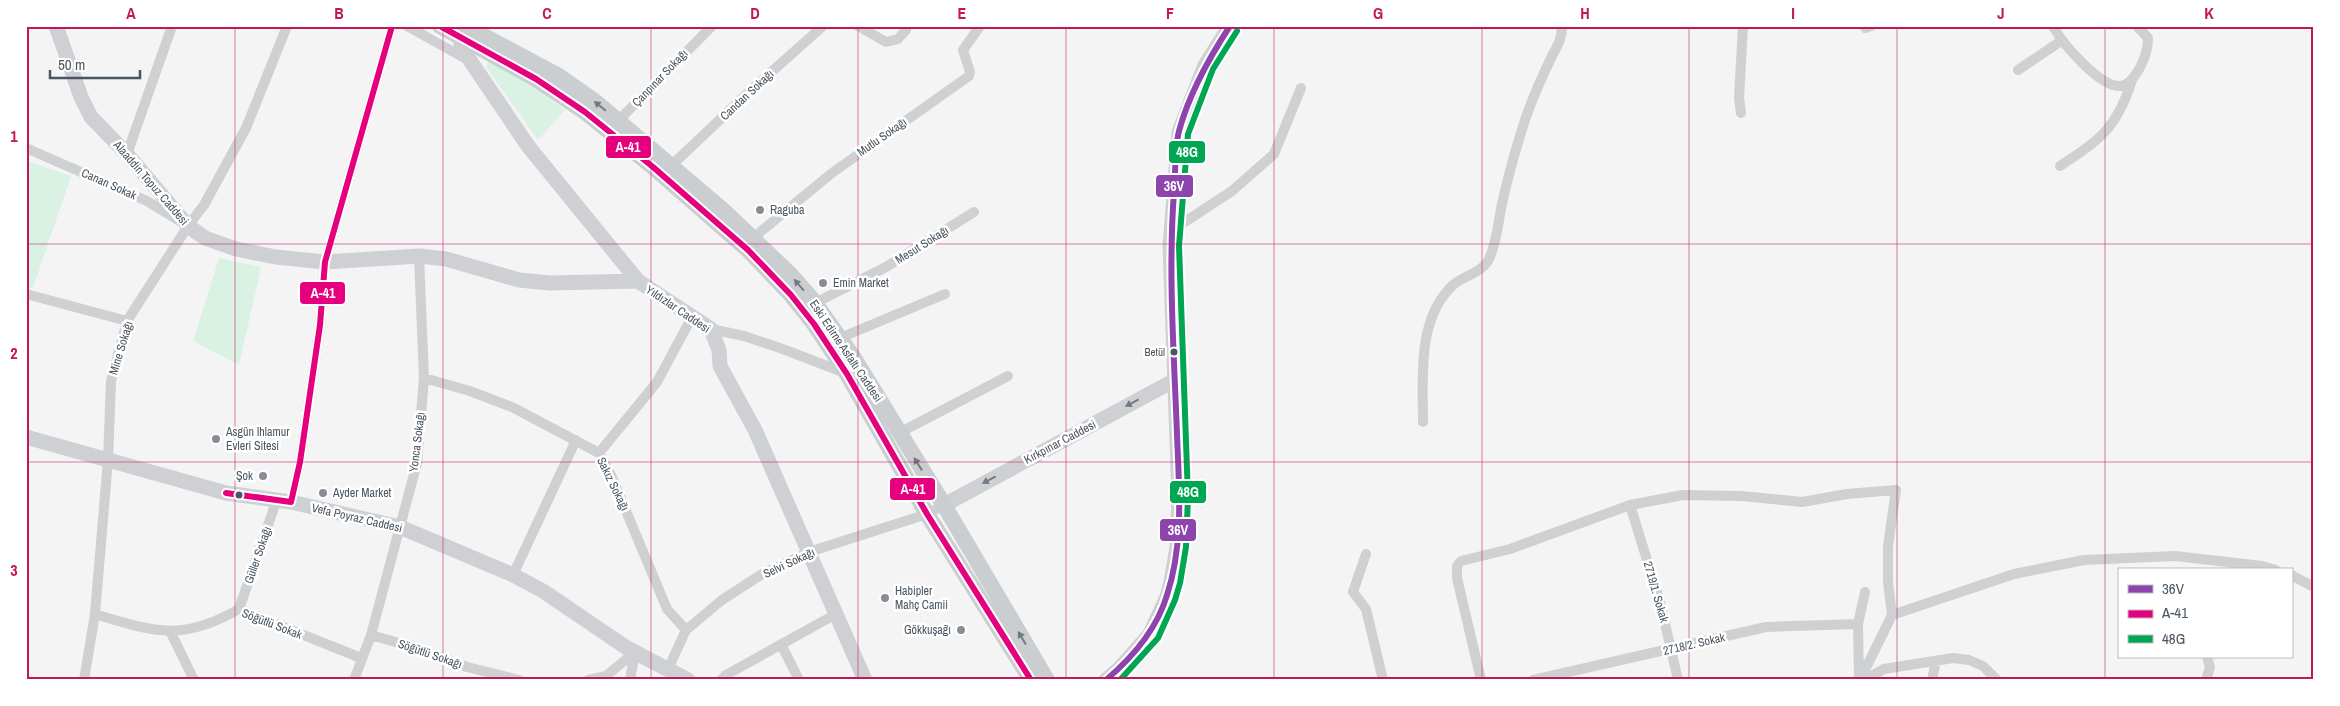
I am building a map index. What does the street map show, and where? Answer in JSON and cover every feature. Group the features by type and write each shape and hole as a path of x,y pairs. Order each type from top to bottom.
{"main road":[{"name":"Alaaddin Topuz Caddesi","path":"56,26 81,97 91,117 128,154 188,226 205,238 236,249 276,258 325,262 419,256 446,259 519,280 550,283 638,281"},
{"name":"Eski Edirne Asfaltı Caddesi","path":"440,26 464,30 536,79 614,126 672,165 754,237 791,275 815,303 840,338 853,371 927,514 1029,676"},
{"path":"1106,680 1150,634 1160,615 1171,582 1179,523 1170,246 1179,132 1205,65 1230,26"},
{"name":"Yıldızlar Caddesi","path":"464,30 461,47 528,146 638,281 712,329 719,350 720,366 755,430 865,680"},
{"name":"Eski Edirne Asfaltı Caddesi","path":"614,126 770,273 853,371 899,433 1048,680"},
{"name":"Kırkpınar Caddesi","path":"944,505 1175,380"},
{"name":"Vefa Poyraz Caddesi","path":"26,436 226,493 284,502 400,526 513,575 543,591 634,652 688,680"}],"street":[{"path":"128,154 172,26"},
{"name":"Mine Sokağı","path":"84,680 95,614 108,460 111,381 128,321 188,226 204,205 246,128 287,26"},
{"name":"Güller Sokağı","path":"239,610 300,462 320,325 325,262 392,26"},
{"path":"408,26 472,63"},
{"name":"Çanpınar Sokağı","path":"614,126 712,26"},
{"name":"Candan Sokağı","path":"672,165 750,91 823,26"},
{"path":"858,26 886,42 898,39 906,30"},
{"name":"Mutlu Sokağı","path":"754,237 832,173 969,76 970,72 963,50 980,26"},
{"path":"1424,422 1425,342 1429,328 1440,301 1450,288 1482,268 1488,261 1495,243 1506,186 1526,119 1551,57 1562,39 1562,26"},
{"path":"1741,113 1739,98 1743,26"},
{"path":"2053,26 2061,41 2087,67 2108,83 2121,86 2132,80"},
{"path":"2060,166 2083,151 2110,129 2126,101 2132,80 2144,59 2148,47 2148,38 2137,26"},
{"path":"2018,70 2061,41"},
{"path":"1171,231 1232,191 1274,154 1301,88"},
{"name":"Canan Sokak","path":"26,148 147,201 188,226"},
{"name":"Mesut Sokağı","path":"815,303 886,267 974,212"},
{"name":"Yonca Sokağı","path":"354,680 371,635 417,463 424,378 419,256"},
{"path":"26,294 128,321"},
{"path":"840,338 945,294"},
{"path":"599,454 657,382 692,317"},
{"path":"712,329 744,336 853,371"},
{"path":"899,433 1008,376"},
{"name":"Sakız Sokağı","path":"424,378 470,391 514,408 599,454 611,475 667,609 686,630"},
{"path":"513,575 576,440"},
{"path":"1481,680 1457,578 1456,572 1461,561 1510,549 1630,505 1683,496 1741,496 1802,502 1847,494 1896,490 1888,546 1888,582 1892,615 1861,680"},
{"name":"Selvi Sokağı","path":"668,669 686,630 722,600 762,574 809,552 927,514 944,505"},
{"name":"2719/1. Sokak","path":"1630,505 1660,602 1678,680"},
{"path":"1366,554 1353,592 1366,610 1383,680"},
{"path":"1892,615 2014,574 2084,560 2175,556 2269,568"},
{"path":"2292,576 2314,587"},
{"path":"1861,680 1858,624 1865,592"},
{"name":"Söğütlü Sokak","path":"95,614 133,626 171,633 219,621 239,610 362,658"},
{"path":"721,680 726,675 836,614"},
{"name":"2718/2. Sokak","path":"1533,680 1766,627 1858,624"},
{"path":"171,633 194,680"},
{"name":"Söğütlü Sokağı","path":"371,635 416,648 467,667 518,680"},
{"path":"781,644 798,680"},
{"path":"588,680 606,676 634,652"},
{"path":"630,680 634,652"},
{"path":"1861,680 1884,669 1953,658 1969,660 1983,666 1997,680"},
{"path":"2206,680 2210,667 2207,658"},
{"path":"1932,680 1936,661"}],"green space":[{"path":"489,61 532,85 565,110 538,140 486,67"},
{"path":"27,161 71,176 33,288 26,286"},
{"path":"219,258 261,267 239,365 193,341"}],"transit line":[{"name":"A-41","path":"226,493 291,502 300,462 320,325 325,262 392,26"},
{"name":"A-41","path":"440,26 536,79 585,112 653,167 748,250 791,295 814,324 847,374 927,514 1031,680"},
{"name":"36V","path":"1106,680 1135,652 1157,619 1167,595 1176,556 1179,474 1172,282 1172,222 1176,146 1183,117 1194,90 1230,26"},
{"name":"48G","path":"1120,680 1158,638 1175,600 1180,583 1186,547 1188,497 1179,246 1188,134 1213,69 1237,31"}],"place":[{"name":"Raguba","path":"760,210"},
{"name":"Emin Market","path":"823,283"},
{"name":"Betül","path":"1174,352"},
{"name":"Asgün Ihlamur Evleri Sitesi","path":"216,439"},
{"name":"Şok","path":"263,476"},
{"name":"Ayder Market","path":"323,493"},
{"name":"Habipler Mahç Camii","path":"885,598"},
{"name":"Gökkuşağı","path":"961,630"}]}
